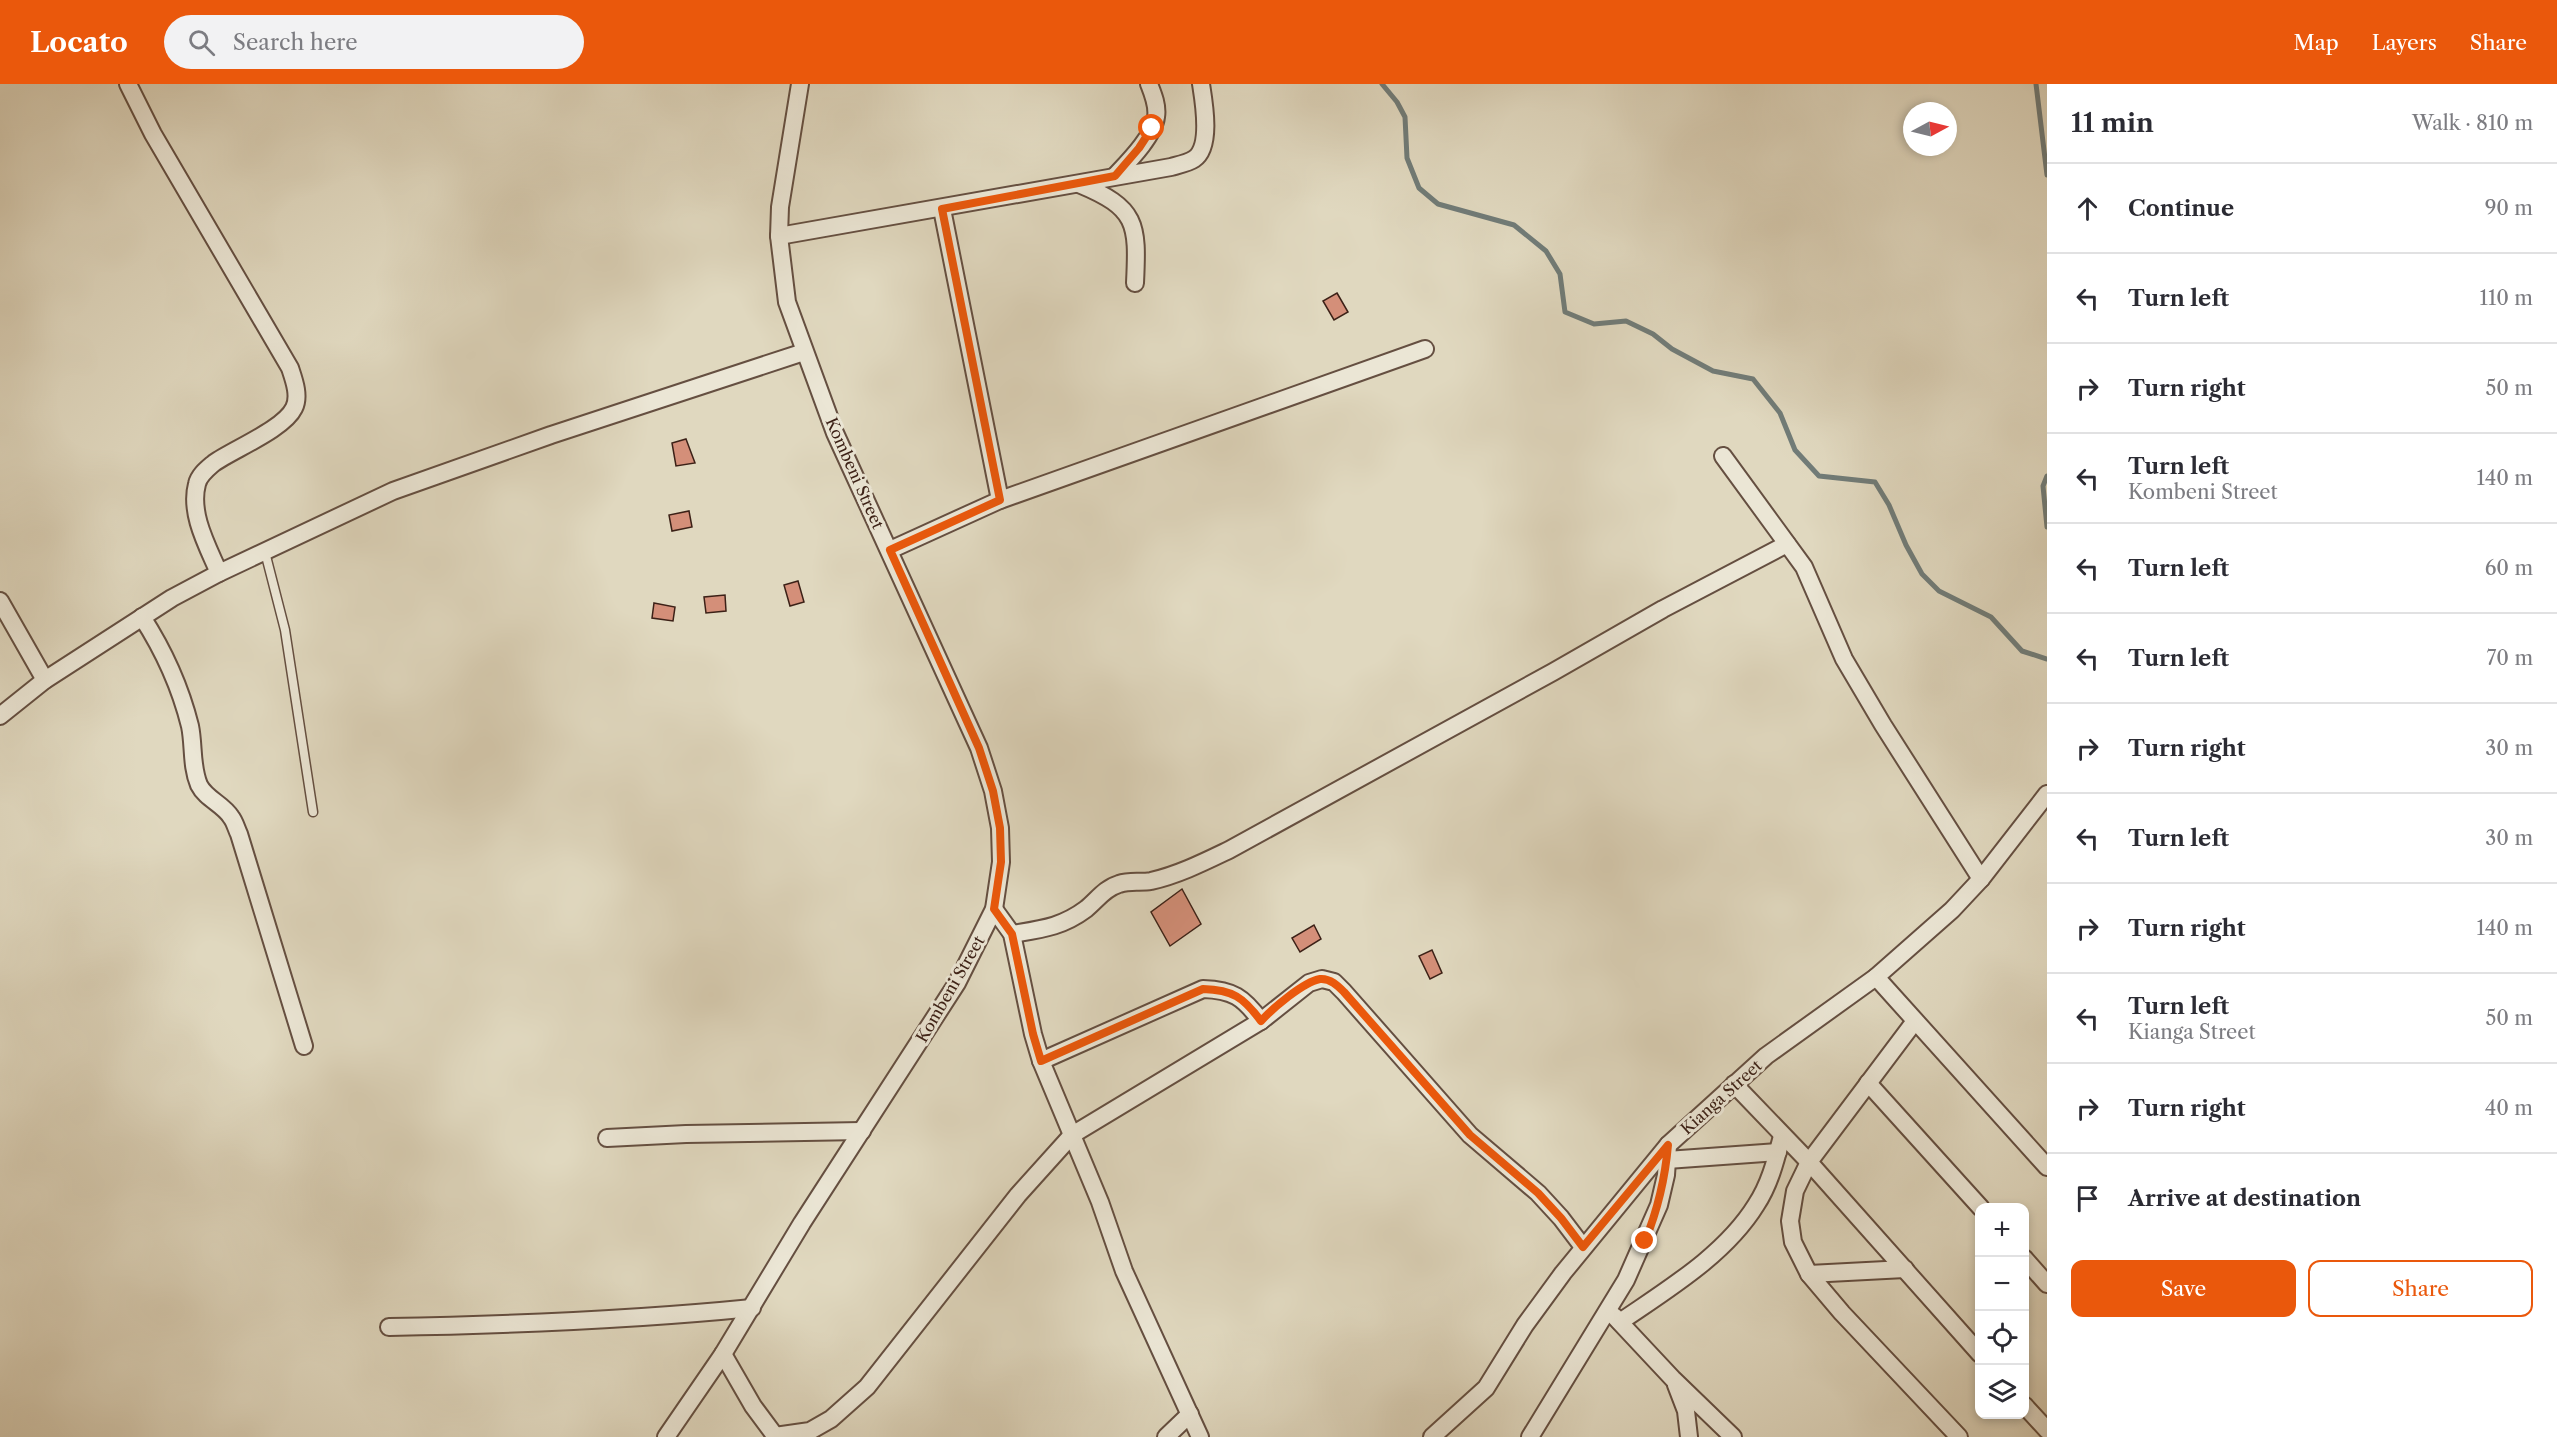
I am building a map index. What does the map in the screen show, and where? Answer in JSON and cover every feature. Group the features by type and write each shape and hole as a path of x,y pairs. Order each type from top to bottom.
{"street":[{"path":"128,84 153,134 262,324 290,368 297,387 294,408 280,424 204,470 197,483 195,500 201,530 219,573"},
{"name":"Kombeni Street","path":"666,1437 723,1354 802,1223 957,983 994,909 1001,862 1000,828 993,791 979,748 835,433 787,302 779,236 780,207 800,84"},
{"path":"1115,176 1139,148 1156,117 1155,100 1149,84"},
{"path":"779,236 1171,167 1193,160 1201,152 1205,139 1201,84"},
{"path":"1078,183 1116,201 1127,212 1134,229 1137,250 1135,283"},
{"path":"942,209 1000,500"},
{"path":"890,550 1000,500 1425,350"},
{"path":"1,714 45,680 142,617 219,573 393,491 551,435 804,352"},
{"path":"1723,456 1804,567 1844,659 1981,879"},
{"path":"1012,934 1054,927 1087,908 1107,890 1119,884 1131,881 1149,882 1184,871 1229,850 1663,609 1787,544"},
{"path":"0,601 45,680"},
{"path":"142,617 164,652 178,687 190,728 193,762 200,786 208,797 231,816 239,834 304,1046"},
{"name":"Kianga Street","path":"1432,1437 1486,1388 1525,1325 1583,1247 1668,1153 1734,1084 1766,1056 1876,977 1952,910 1981,879 2047,794"},
{"path":"994,909 1012,934 1041,1061 1124,1271 1200,1437"},
{"path":"1876,977 2047,1167"},
{"path":"723,1354 753,1406 776,1436 810,1431 831,1419 867,1388 1018,1195 1072,1135 1261,1021 1309,983 1322,978 1334,982 1470,1135 1538,1193 1583,1247"},
{"path":"1041,1061 1203,989 1223,989 1239,996 1261,1021"},
{"path":"1915,1021 1809,1162 1795,1191 1790,1221 1793,1242 1809,1274 1842,1313 1959,1437"},
{"path":"1868,1083 1976,1203"},
{"path":"1734,1084 1780,1144 1809,1162 1975,1348"},
{"path":"607,1138 758,1132 862,1131"},
{"path":"1530,1437 1614,1316 1626,1280 1659,1205 1668,1153 1780,1144"},
{"path":"1614,1316 1665,1291 1738,1230 1757,1204 1771,1176 1780,1144"},
{"path":"2029,1263 2047,1284"},
{"path":"1809,1274 1905,1269"},
{"path":"389,1327 481,1326 640,1319 752,1308"},
{"path":"1614,1316 1673,1379 1733,1437"},
{"path":"1673,1379 1686,1411 1689,1437"},
{"path":"2029,1410 2047,1430"},
{"path":"1166,1437 1190,1414"}],"lane":[{"path":"266,552 285,630 313,812"}],"building":[{"path":"1337,293 1348,312 1334,320 1323,301"},
{"path":"686,439 695,463 676,466 672,443"},
{"path":"689,511 692,527 672,531 669,515"},
{"path":"798,581 804,602 790,606 784,585"},
{"path":"725,595 726,611 706,613 704,597"},
{"path":"654,603 675,607 673,621 652,618"},
{"path":"1182,889 1201,924 1170,946 1151,912"},
{"path":"1314,925 1321,939 1300,952 1292,938"},
{"path":"1432,950 1442,973 1430,979 1419,956"}],"waterway":[{"path":"1382,84 1397,102 1405,117 1407,158 1419,188 1438,204 1514,225 1546,251 1560,274 1565,312 1594,324 1626,321 1653,334 1672,349 1713,371 1753,379 1780,413 1795,450 1819,476 1875,482 1889,505 1906,545 1922,574 1939,591 1991,617 2022,651 2047,659"},
{"path":"2036,84 2047,175"},
{"path":"2047,476 2043,486 2047,527"}],"route":[{"path":"1152,128 1139,148 1115,176 942,209 960,289 1000,500 890,550 979,748 993,791 1000,828 1001,862 994,909 1012,934 1041,1061 1185,995 1203,989 1223,989 1239,996 1261,1021 1309,983 1322,978 1334,982 1344,992 1470,1135 1538,1193 1583,1247 1668,1145 1666,1175 1659,1205 1645,1241"}]}
